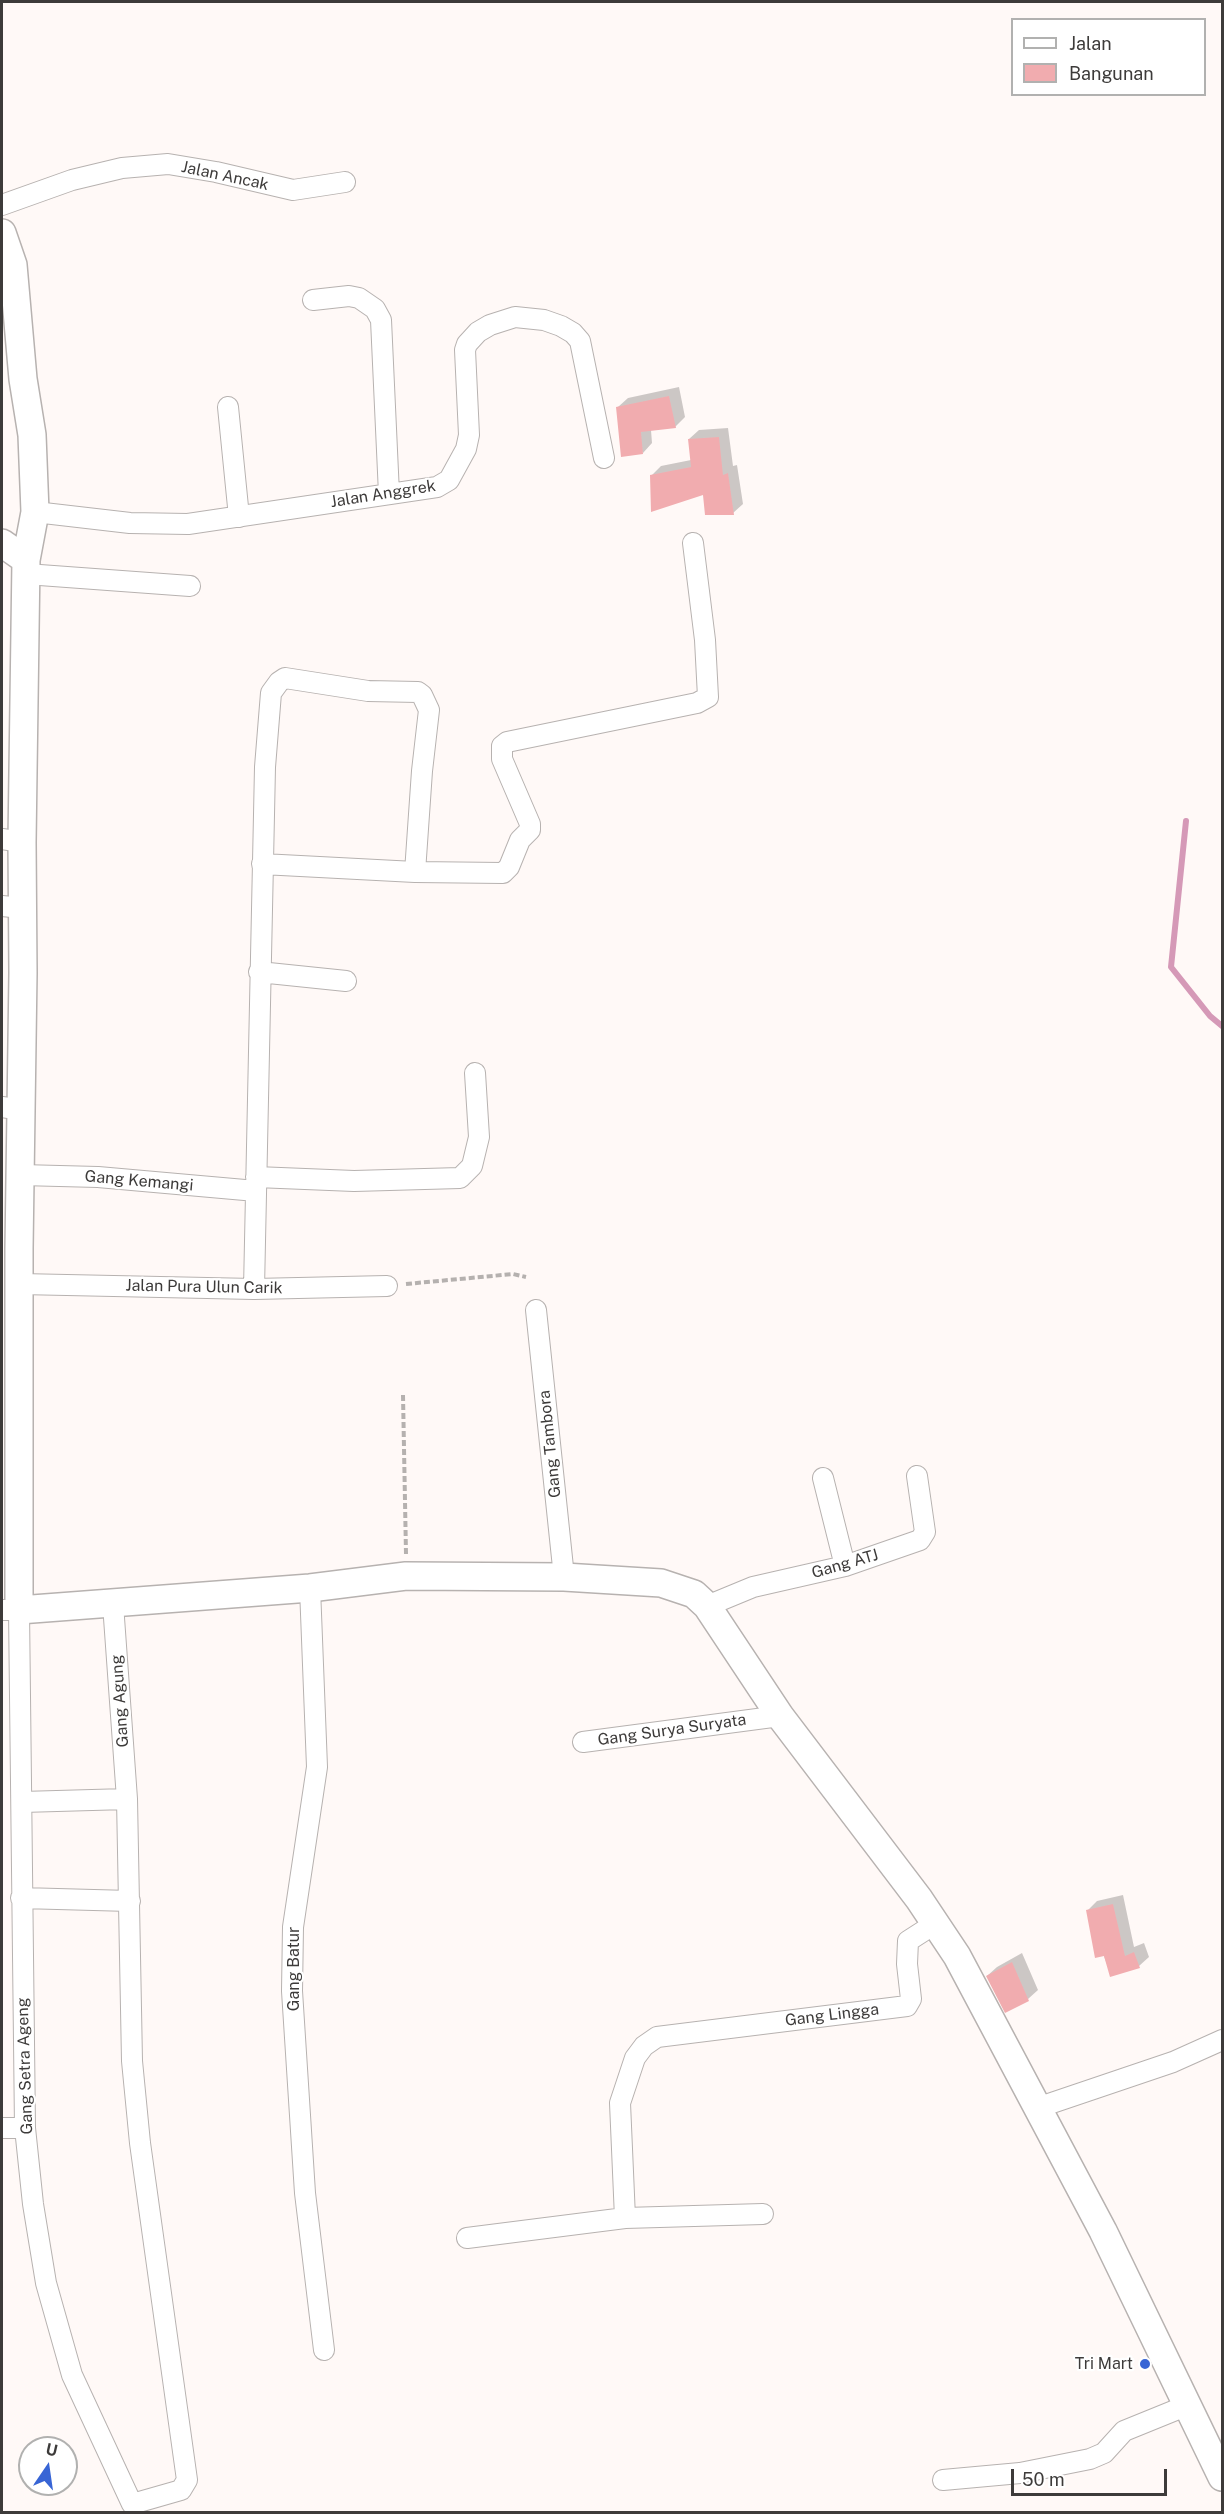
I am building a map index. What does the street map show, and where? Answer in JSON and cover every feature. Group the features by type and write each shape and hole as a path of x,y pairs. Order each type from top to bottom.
{"street":[{"name":"Jalan Ancak","path":"2,205 72,180 112,170 168,164 216,172 293,190 345,182"},
{"path":"2,232 13,265 32,435 35,512 26,567 12,841 12,1109 21,1175 10,1247 21,1284 10,1610 310,1588 406,1576 564,1577 661,1583 694,1594 707,1606 770,1717 936,1923 957,1956 1108,2241 1222,2477"},
{"path":"314,300 349,296 359,298 375,309 381,320 389,494"},
{"name":"Jalan Anggrek","path":"35,512 142,523 188,524 437,487 449,480 466,449 469,435 465,350 467,344 478,332 490,325 515,317 544,320 561,326 580,340 604,458"},
{"path":"228,407 239,517"},
{"path":"2,543 26,567 190,586"},
{"path":"262,864 498,875 508,867 520,840 530,830 530,824 500,754 502,746 507,742 697,704 707,699 705,640 693,543"},
{"path":"254,1289 265,767 270,702 275,686 285,678 368,691 418,692 422,695 429,710 415,872"},
{"path":"259,972 346,981"},
{"name":"Gang Kemangi","path":"21,1175 256,1184 460,1178 472,1166 477,1153 479,1137 475,1073"},
{"name":"Jalan Pura Ulun Carik","path":"21,1284 254,1289 387,1286"},
{"name":"Gang Tambora","path":"536,1310 564,1577"},
{"name":"Gang ATJ","path":"707,1606 753,1587 845,1566 920,1540 924,1537 925,1532 917,1476"},
{"path":"823,1478 845,1566"},
{"name":"Gang Batur","path":"310,1588 317,1767 293,1927 292,1991 305,2193 324,2350"},
{"name":"Gang Agung","path":"113,1604 127,1799 132,2061 140,2143 187,2480 181,2490 132,2504"},
{"name":"Gang Setra Ageng","path":"10,1610 22,1802 21,1898 25,2128 33,2204 46,2283 72,2375 132,2504"},
{"name":"Gang Surya Suryata","path":"583,1742 770,1717"},
{"path":"22,1802 127,1799"},
{"path":"21,1898 130,1902"},
{"name":"Gang Lingga","path":"625,2218 620,2103 638,2052 657,2037 907,2006 911,1999 907,1964 908,1941 936,1923"},
{"path":"1037,2108 1173,2062 1222,2040"},
{"path":"2,2128 25,2128"},
{"path":"467,2238 625,2218 763,2214"},
{"path":"943,2480 1020,2473 1090,2459 1104,2453 1125,2431 1188,2405"}],"path":[{"path":"387,1286 513,1274 526,1277"},
{"path":"404,1395 406,1576"}],"building":[{"path":"669,396 676,428 641,432 643,454 621,457 616,407"},
{"path":"719,437 723,475 728,473 734,515 705,515 703,495 651,512 650,475 691,467 688,439"},
{"path":"1113,1904 1125,1956 1134,1952 1140,1968 1110,1977 1104,1956 1095,1958 1086,1910"},
{"path":"1012,1962 1029,2001 1005,2013 986,1976"}],"waterway":[{"path":"1186,821 1171,967 1210,1016 1222,1026"}],"place":[{"name":"Tri Mart","path":"1145,2364"}]}
